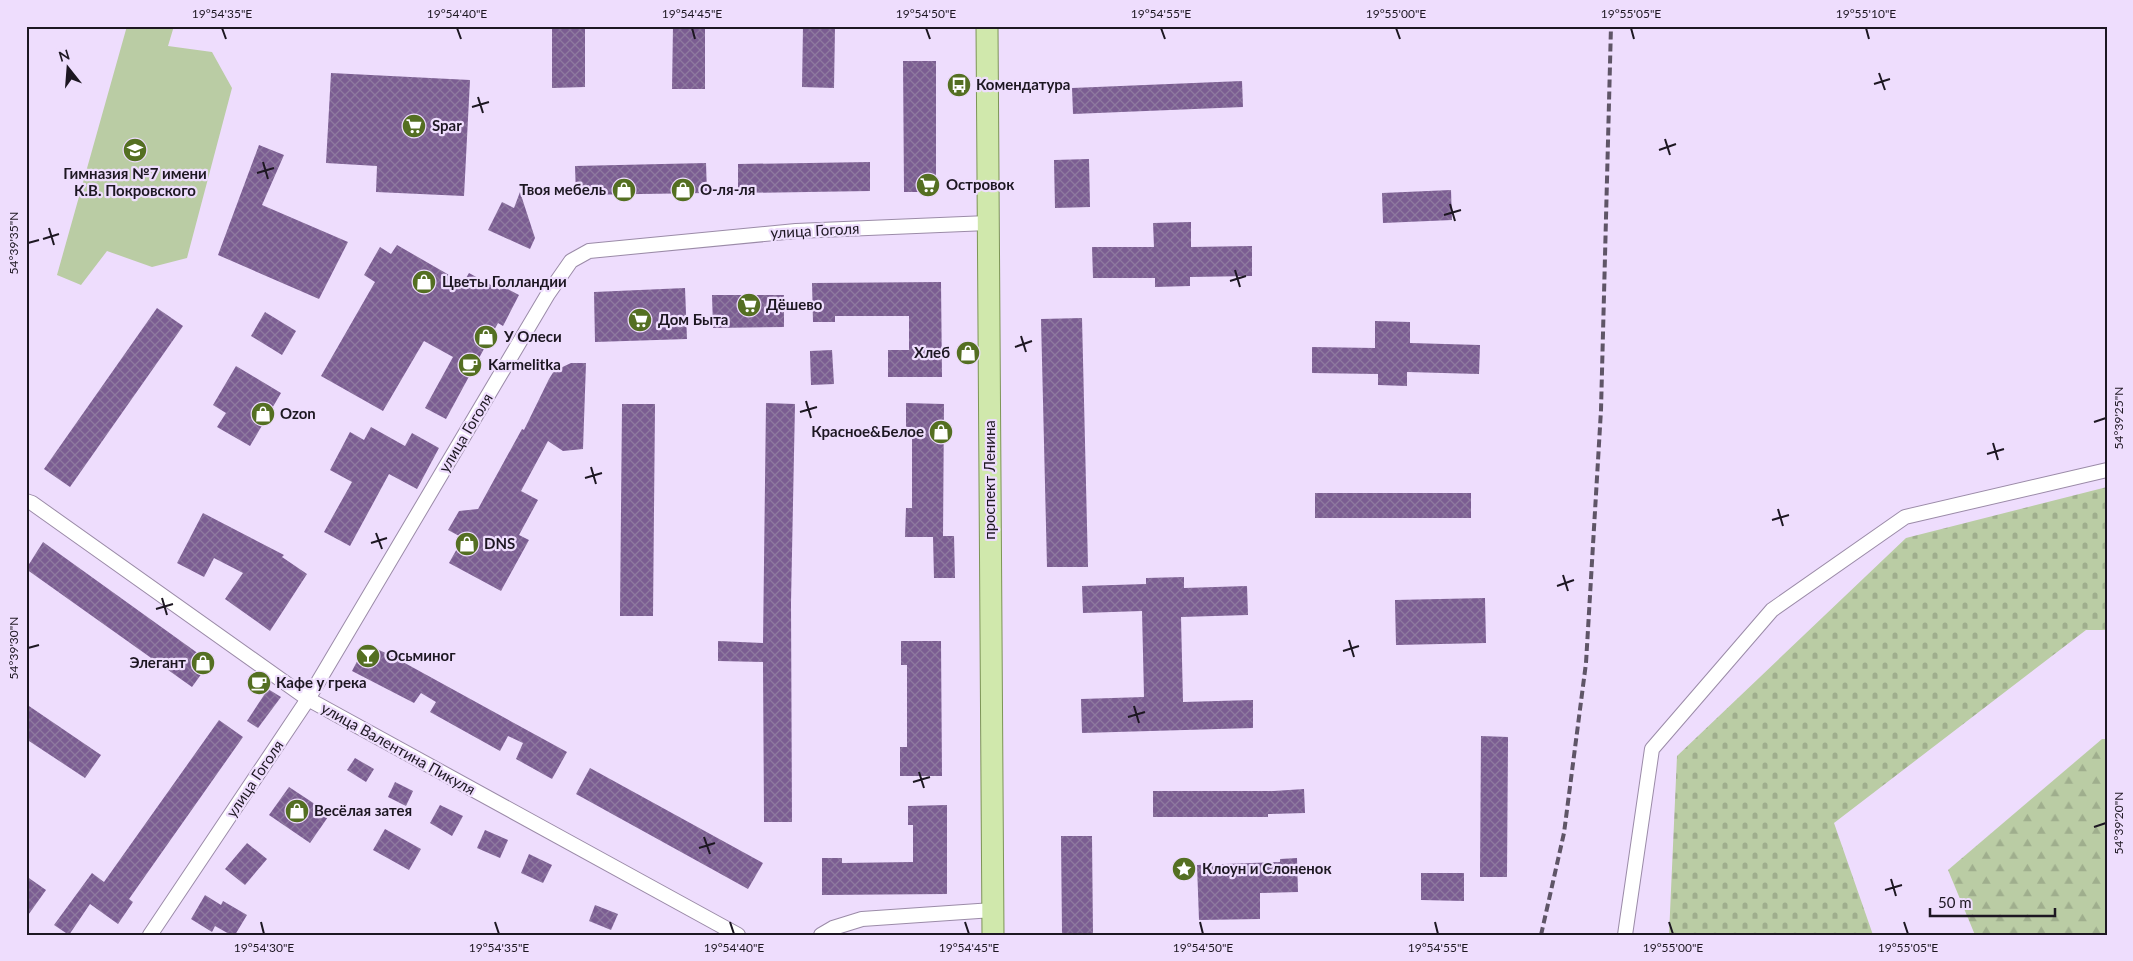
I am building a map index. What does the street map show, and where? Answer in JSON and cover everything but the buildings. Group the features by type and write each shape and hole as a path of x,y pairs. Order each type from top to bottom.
{"main road":[{"name":"проспект Ленина","path":"986,26 993,935"}],"street":[{"name":"улица Гоголя","path":"150,935 308,699 548,294 571,261 589,251 796,231 988,223"},
{"path":"1625,935 1652,749 1772,610 1906,517 2107,470"},
{"name":"улица Валентина Пикуля","path":"26,501 40,508 308,699 738,935"},
{"path":"821,935 833,928 862,919 993,910"}],"green space":[{"path":"127,26 174,26 168,46 212,52 232,88 187,258 152,267 107,251 81,285 57,275"},
{"path":"2107,487 2107,630 2086,630 1834,823 1873,935 1669,935 1677,756 1906,538"},
{"path":"2102,739 2107,739 2107,935 1975,935 1948,870"}],"railway":[{"path":"1541,935 1564,833 1586,663 1601,410 1611,26"}],"place":[{"name":"Комендатура","path":"959,85"},
{"name":"Spar","path":"414,126"},
{"name":"Гимназия №7 имени К.В. Покровского","path":"135,150"},
{"name":"Островок","path":"928,185"},
{"name":"Твоя мебель","path":"624,190"},
{"name":"О-ля-ля","path":"683,190"},
{"name":"Цветы Голландии","path":"424,282"},
{"name":"Дёшево","path":"749,305"},
{"name":"Дом Быта","path":"640,320"},
{"name":"У Олеси","path":"486,337"},
{"name":"Хлеб","path":"968,353"},
{"name":"Karmelitka","path":"470,365"},
{"name":"Ozon","path":"263,414"},
{"name":"Красное&Белое","path":"941,432"},
{"name":"DNS","path":"467,544"},
{"name":"Осьминог","path":"368,656"},
{"name":"Элегант","path":"203,663"},
{"name":"Кафе у грека","path":"259,683"},
{"name":"Весёлая затея","path":"297,811"},
{"name":"Клоун и Слоненок","path":"1184,869"}]}
